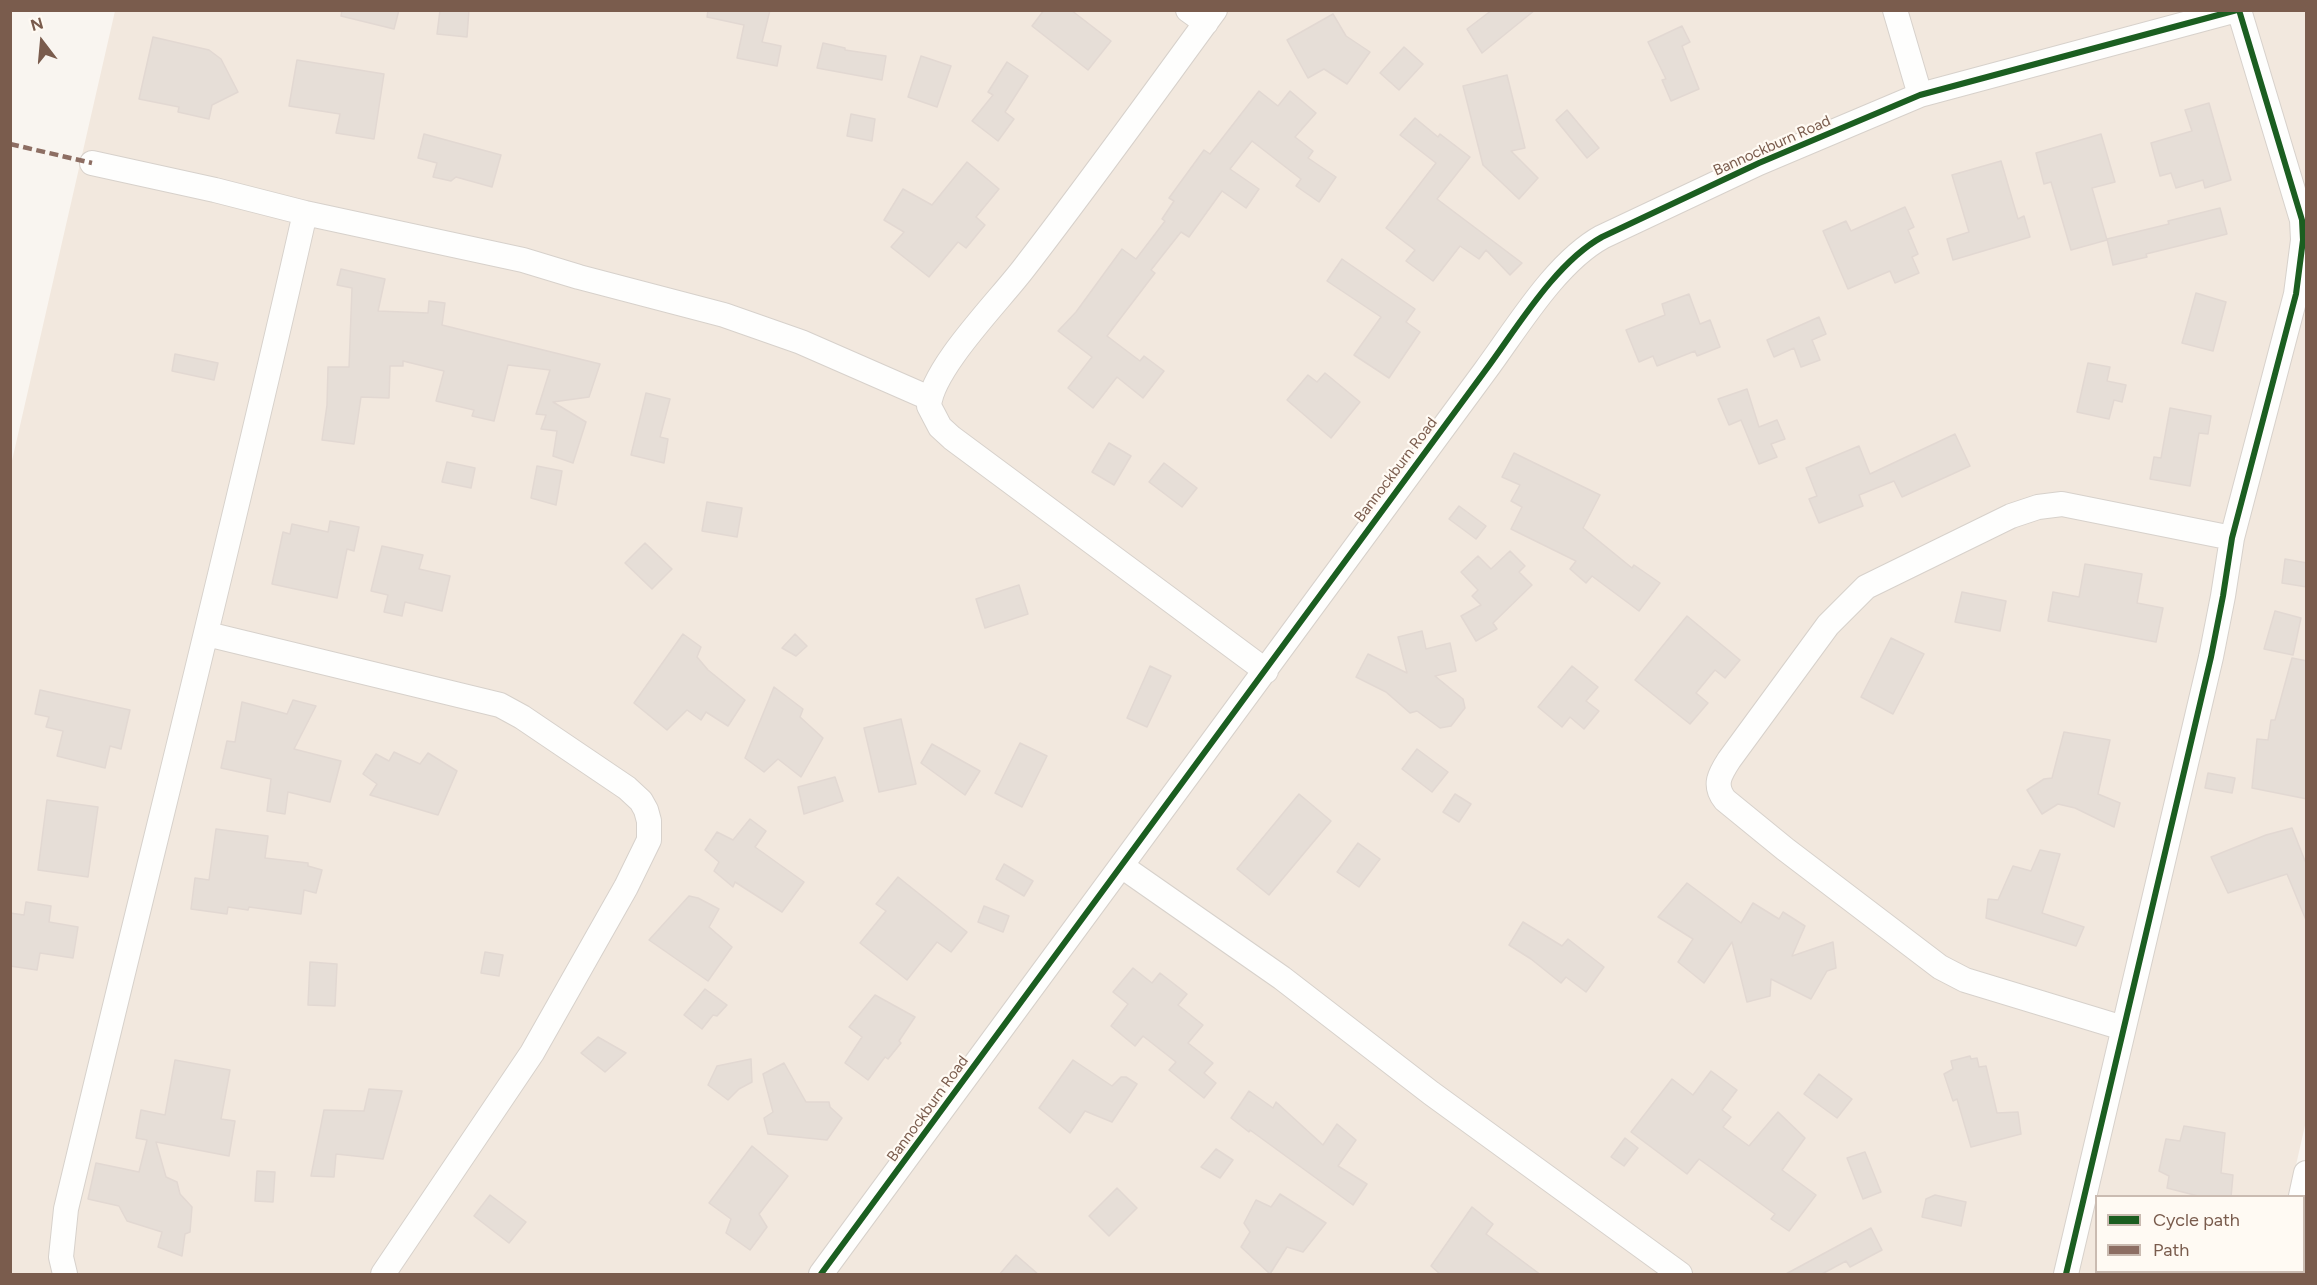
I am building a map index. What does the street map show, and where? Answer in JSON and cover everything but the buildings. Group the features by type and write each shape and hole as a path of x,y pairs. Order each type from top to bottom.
{"street":[{"path":"1895,10 1920,95"},
{"path":"2066,1275 2211,657 2232,538 2296,294 2303,240 2302,220 2238,10"},
{"name":"Bannockburn Road","path":"821,1275 1123,867 1332,576 1541,296 1579,253 1602,237 1759,163 1920,95 2238,10"},
{"path":"1203,15 1024,269 943,371 934,386 929,406 940,427 952,438 1266,670"},
{"path":"92,163 216,190 305,213 523,260 724,315 801,342 930,398"},
{"path":"64,1275 62,1257 66,1209 136,915 207,634 305,213"},
{"path":"2123,1028 1965,980 1940,967 1785,849 1725,800 1720,792 1718,779 1743,740 1828,625 1849,601 1866,587 2011,516 2038,507 2062,504 2232,538"},
{"path":"207,634 500,705 613,777 641,801 648,816 649,840 626,887 532,1053 383,1275"},
{"path":"1123,867 1282,978 1431,1094 1680,1275"},
{"path":"2302,1195 2307,1173"}],"shaded area":[{"path":"115,11 2306,11 2306,1121 2289,1195 2095,1195 2095,1273 2271,1274 11,1274 11,465"}],"marked path":[{"path":"10,144 92,163"}],"cycle path":[{"path":"821,1274 1538,298 1568,263 1602,237 1759,163 1920,95 2237,10"},
{"path":"2066,1274 2211,657 2232,538 2296,294 2303,240 2302,220 2239,10"}]}
